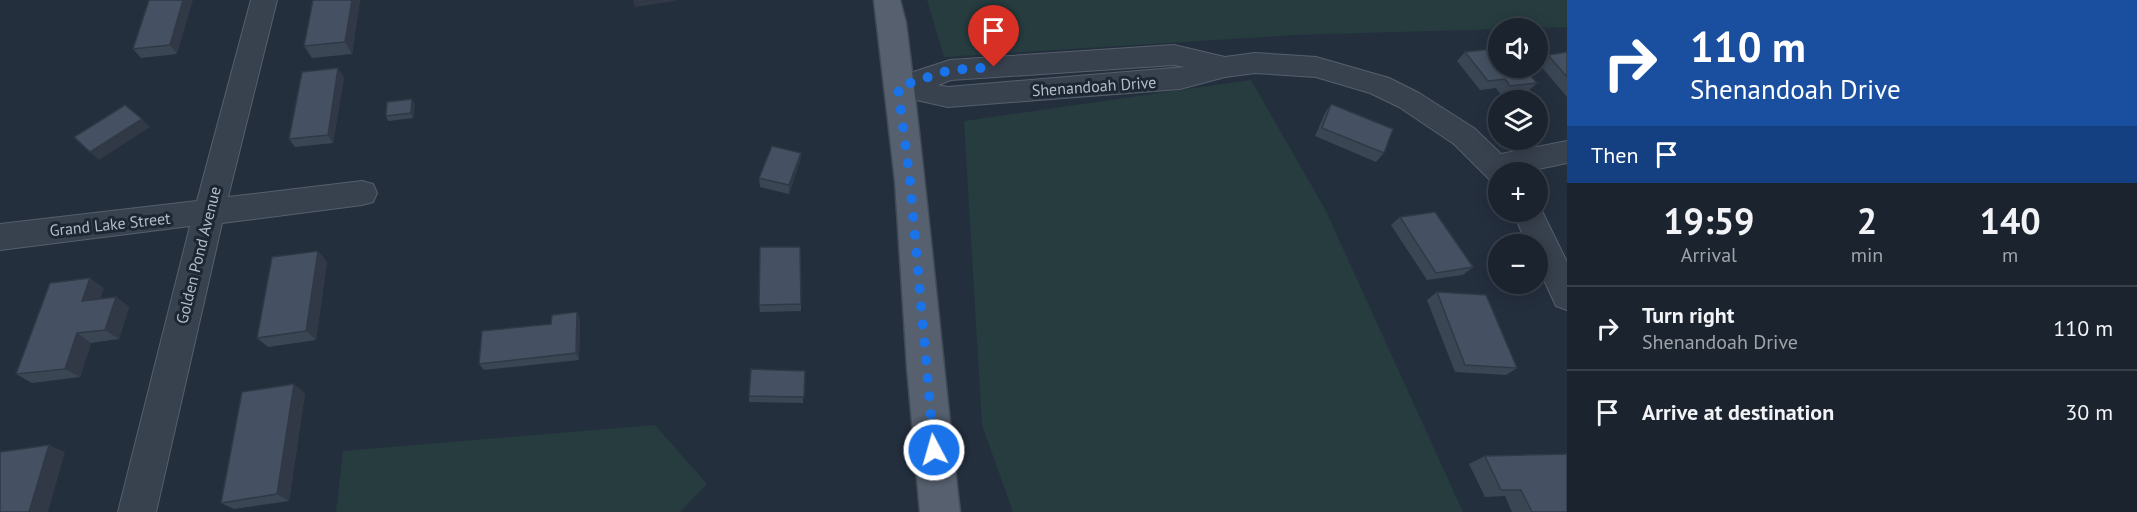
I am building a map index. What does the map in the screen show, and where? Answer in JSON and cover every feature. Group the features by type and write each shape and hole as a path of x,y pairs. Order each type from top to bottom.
{"main road":[{"path":"886,0 910,181 925,367 940,512"}],"street":[{"name":"Golden Pond Avenue","path":"137,512 264,0"},
{"name":"Shenandoah Drive","path":"898,87 948,98 1179,79 1225,67 1274,63 1316,67 1379,86 1438,116 1464,136 1489,162"},
{"path":"1528,162 1567,152"},
{"name":"Grand Lake Street","path":"0,237 362,193"},
{"path":"1533,222 1567,296"}],"green space":[{"path":"927,0 1567,0 1567,27 1548,28 1548,18 1488,18 1488,29 1294,35 944,57"},
{"path":"1251,80 1325,209 1463,512 1013,512 982,425 964,121"},
{"path":"655,425 707,484 680,512 336,512 343,451"}],"building":[{"path":"149,0 183,0 170,45 133,49"},
{"path":"313,0 352,0 345,42 304,46"},
{"path":"1488,49 1488,78 1533,78 1537,83 1510,86 1505,79 1488,81 1465,52"},
{"path":"1567,52 1567,77 1548,55"},
{"path":"338,68 328,135 289,139 302,72"},
{"path":"412,99 411,113 386,116 387,102"},
{"path":"1331,104 1393,129 1384,153 1322,128"},
{"path":"125,105 142,119 90,152 74,137"},
{"path":"772,146 801,153 789,185 759,178"},
{"path":"1435,212 1473,267 1436,273 1400,217"},
{"path":"760,247 800,247 801,304 759,305"},
{"path":"318,251 306,331 257,338 272,257"},
{"path":"90,278 82,301 116,297 105,330 77,333 65,369 16,374 50,283"},
{"path":"1437,292 1486,295 1517,368 1465,365"},
{"path":"577,312 576,353 479,364 482,331 551,324 552,315"},
{"path":"751,369 805,371 804,397 749,396"},
{"path":"294,384 277,494 221,503 242,392"},
{"path":"49,445 29,512 0,512 0,452"},
{"path":"1567,454 1567,512 1532,512 1521,490 1501,490 1485,456"}],"route":[{"path":"934,450 910,181 898,87 950,70 994,67"}]}
